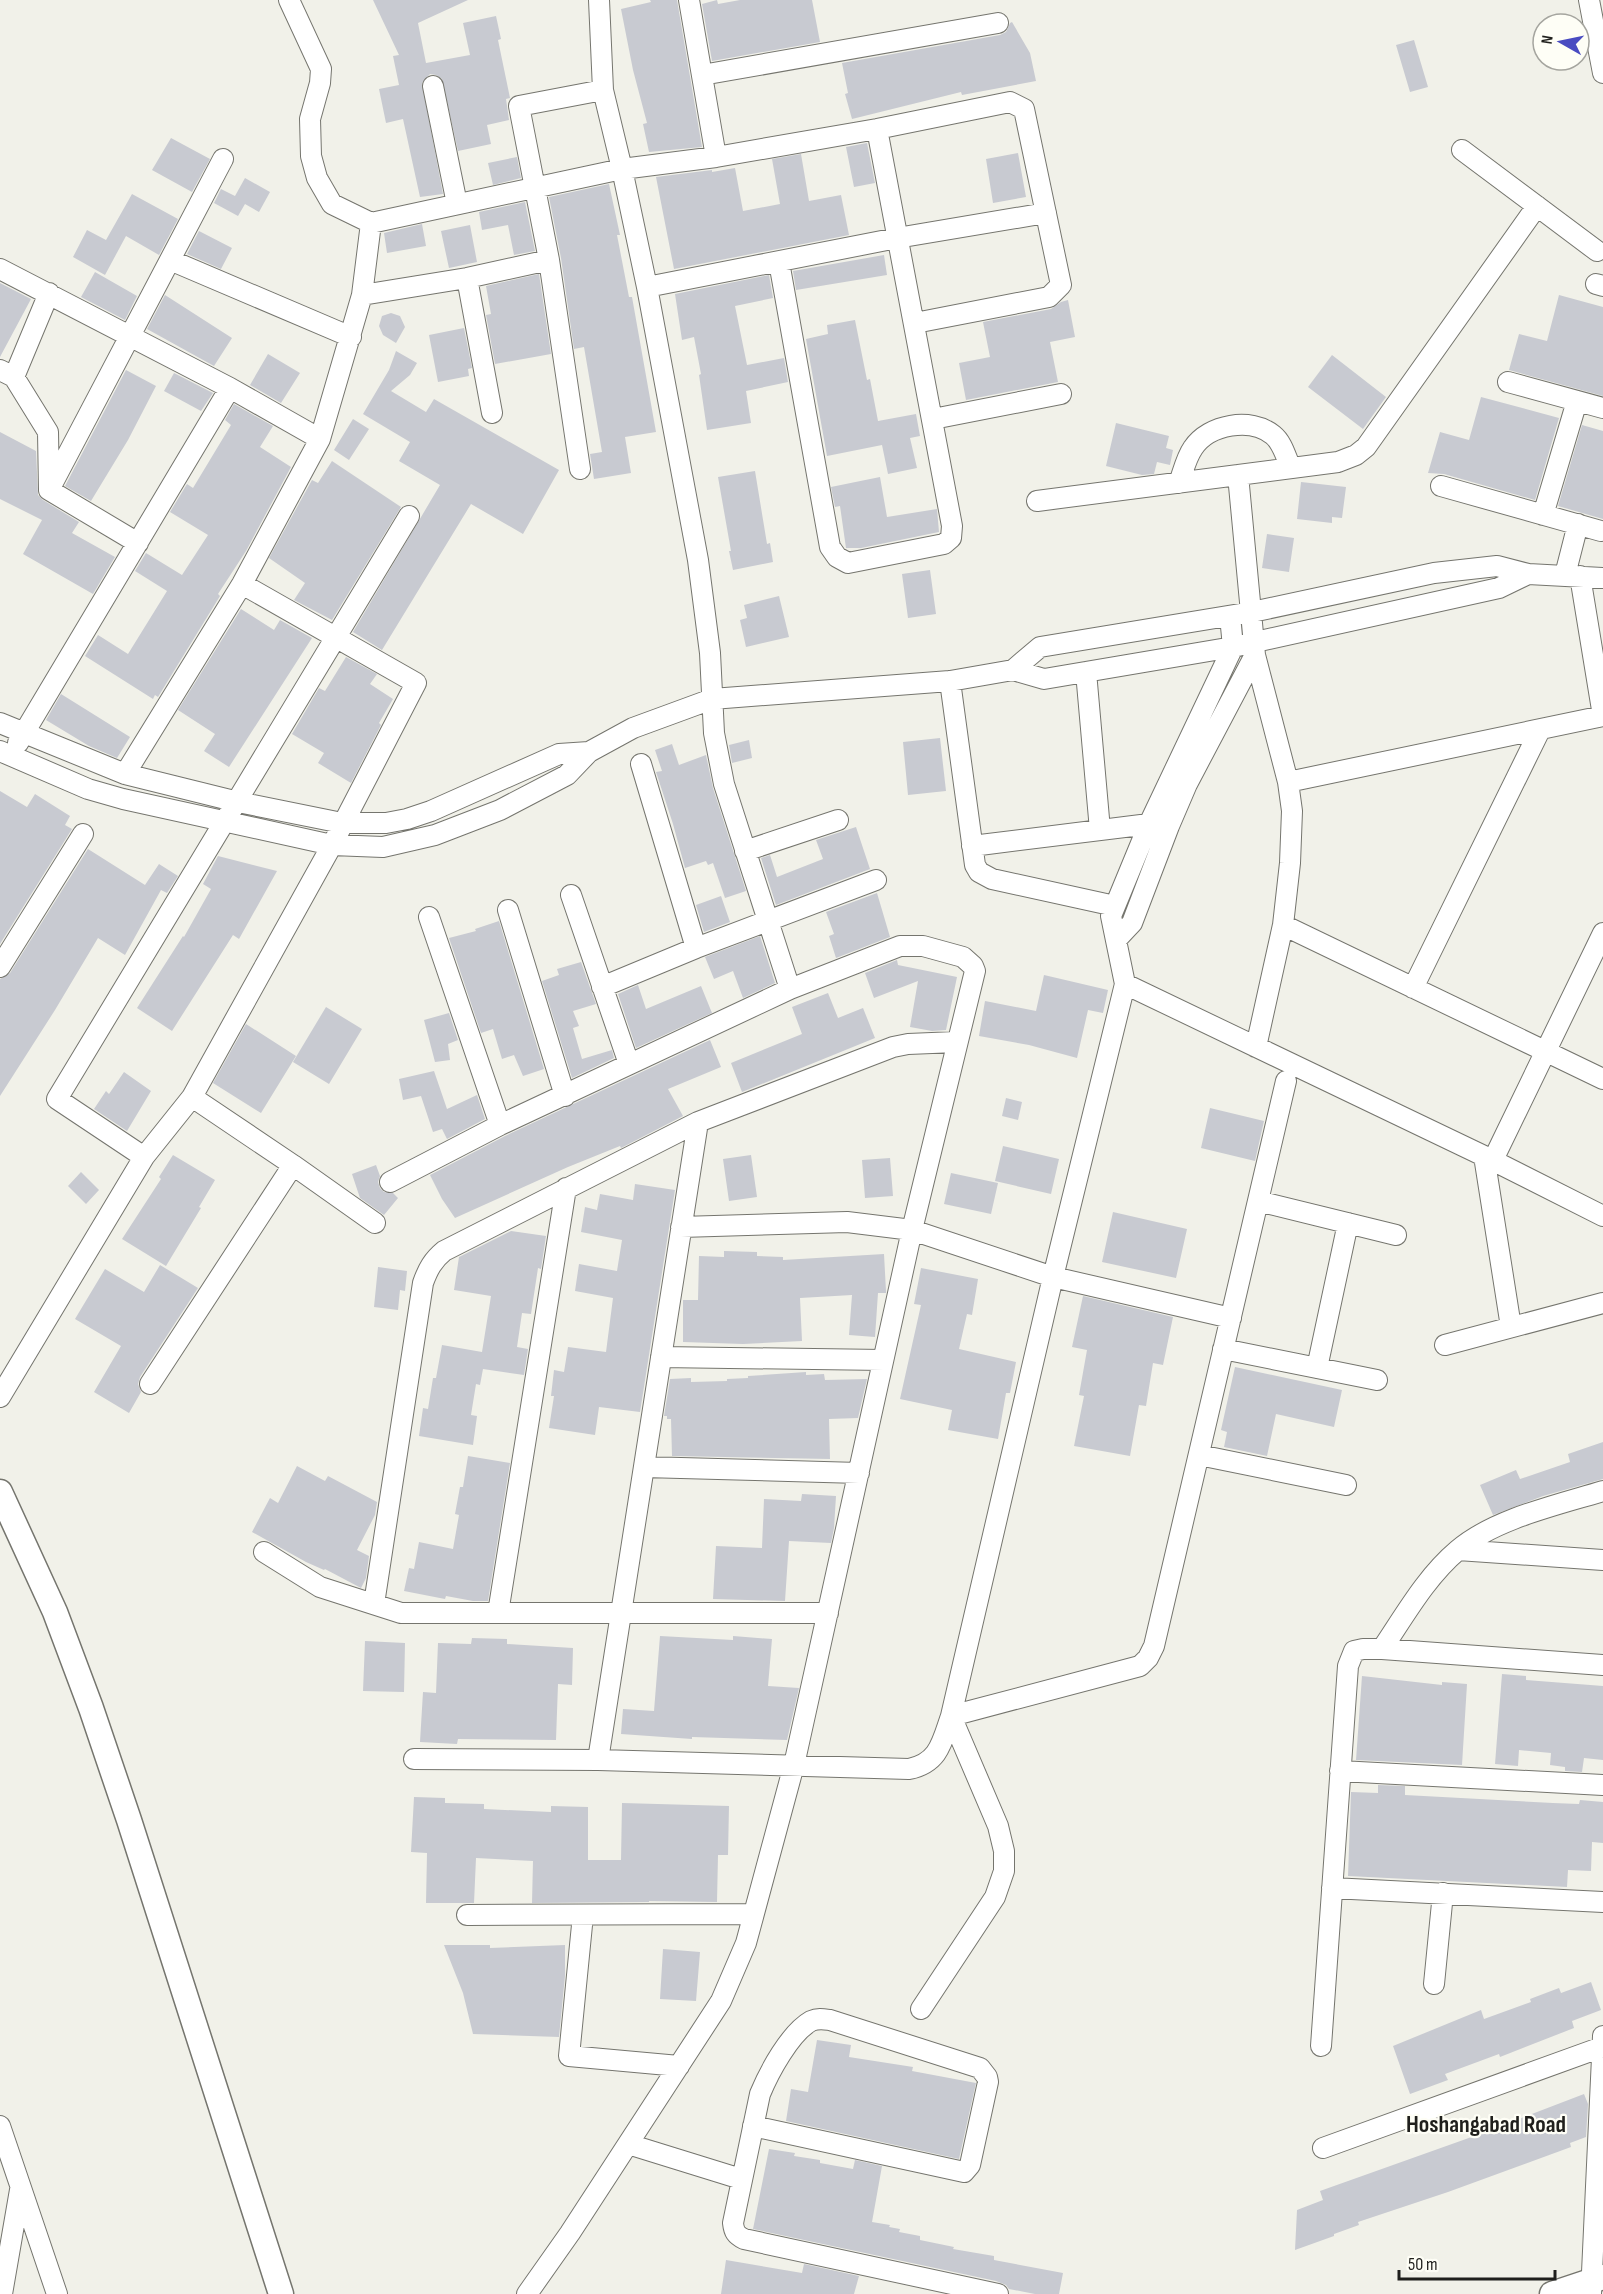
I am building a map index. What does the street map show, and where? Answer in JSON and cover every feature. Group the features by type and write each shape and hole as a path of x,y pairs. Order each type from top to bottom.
{"street":[{"path":"289,0 321,69 320,83 310,119 311,156 317,178 332,204 371,223 622,169 716,157 877,129 1010,102 1024,109 1061,285 1050,297 915,323"},
{"path":"599,0 603,90 647,287 698,560 710,653 714,733 724,783 790,989"},
{"path":"690,0 716,157"},
{"path":"1589,0 1603,73"},
{"path":"702,75 998,23"},
{"path":"433,86 458,204"},
{"path":"580,469 549,260 519,106 603,90"},
{"path":"779,262 831,547 837,557 848,563 944,544 951,538 952,526 877,129"},
{"path":"1462,150 1596,251"},
{"path":"49,490 223,159"},
{"path":"1037,501 1338,462 1356,455 1366,447 1537,206"},
{"path":"647,287 897,238 1046,213"},
{"path":"125,774 242,584 320,439 362,295 371,223"},
{"path":"170,260 351,338"},
{"path":"362,295 467,278 549,260"},
{"path":"0,269 230,388 320,439"},
{"path":"467,278 492,412"},
{"path":"49,293 7,373 48,432 49,490"},
{"path":"1508,382 1603,408"},
{"path":"230,388 138,543 22,732 6,754 100,792 332,846 383,847 411,842 465,825 500,810 567,775 589,752 651,719 712,699 950,681 1013,670 1044,679 1233,647 1255,648 1499,588 1528,574"},
{"path":"933,419 1061,394"},
{"path":"1544,515 1577,401"},
{"path":"1179,483 1193,447 1209,432 1224,427 1251,427 1273,435 1282,447 1291,468"},
{"path":"1238,475 1255,648 1288,782 1292,833 1283,925 1256,1047"},
{"path":"1441,486 1601,531"},
{"path":"49,490 138,543"},
{"path":"144,1157 57,1099 226,823 409,516"},
{"path":"1288,782 1603,716 1573,576 1578,524"},
{"path":"1013,670 1040,647 1252,612 1434,573 1497,566 1528,574 1603,578"},
{"path":"0,1397 144,1157 192,1097 332,846 416,683 242,584"},
{"path":"414,1759 598,1760 909,1769 929,1762 940,1748 951,1716 1053,1277 1125,984 1111,916 1149,824 1233,647 1230,616"},
{"path":"1116,940 1132,923 1187,784 1255,648"},
{"path":"1086,672 1100,830"},
{"path":"950,681 972,846 975,865 979,872 992,879 1115,906"},
{"path":"0,723 125,774 238,802 342,823 386,823 407,819 431,811 559,754 589,752"},
{"path":"1413,988 1540,730"},
{"path":"641,764 696,948"},
{"path":"745,851 838,820"},
{"path":"972,846 1149,824"},
{"path":"0,967 83,834"},
{"path":"602,987 696,948 876,880"},
{"path":"571,895 629,1064"},
{"path":"508,910 565,1096"},
{"path":"429,917 501,1125"},
{"path":"1283,925 1603,1079"},
{"path":"1511,1327 1489,1158 1546,1052 1603,933"},
{"path":"390,1182 501,1125 790,989 900,946 923,946 963,957 975,971 912,1230 794,1765 746,1943 721,2001 527,2294"},
{"path":"1125,984 1489,1158 1603,1216"},
{"path":"374,1604 423,1283 435,1258 444,1251 698,1122 893,1047 908,1044 956,1042"},
{"path":"951,1716 1140,1665 1148,1658 1154,1646 1286,1081"},
{"path":"192,1097 375,1223"},
{"path":"598,1760 698,1122"},
{"path":"150,1384 293,1165"},
{"path":"498,1613 566,1188"},
{"path":"1258,1201 1396,1235"},
{"path":"681,1227 847,1222 912,1230 1053,1277 1231,1318"},
{"path":"1317,1368 1348,1223"},
{"path":"1445,1345 1603,1303"},
{"path":"1223,1349 1377,1380"},
{"path":"661,1357 883,1360"},
{"path":"1199,1455 1346,1485"},
{"path":"644,1467 859,1473"},
{"path":"1382,1649 1421,1590 1458,1550 1504,1522 1603,1491"},
{"path":"0,1492 55,1612 87,1698 140,1854 280,2294"},
{"path":"1458,1550 1603,1560"},
{"path":"264,1552 320,1587 401,1613 828,1613"},
{"path":"1321,2046 1348,1666 1351,1655 1354,1651 1363,1649 1382,1649 1603,1665"},
{"path":"921,2009 995,1897 1004,1872 1004,1851 998,1826 951,1716"},
{"path":"1340,1771 1603,1785"},
{"path":"1332,1888 1603,1902"},
{"path":"1434,1984 1443,1893"},
{"path":"467,1915 753,1914"},
{"path":"583,1915 569,2056 679,2066"},
{"path":"753,2126 964,2172 970,2165 988,2082 980,2068 819,2018 810,2022 795,2036 769,2074 760,2094 741,2179 734,2231 737,2236 744,2239 998,2294"},
{"path":"1552,2294 1595,2284 1603,2036"},
{"path":"1323,2148 1602,2047"},
{"path":"0,2126 57,2294"},
{"path":"628,2144 741,2179"},
{"path":"2,2294 21,2187"}],"building":[{"path":"373,0 468,0 418,23 426,63 470,55 463,23 496,16 501,39 498,40 510,98 506,99 509,120 487,125 491,144 458,151 442,79 430,74 422,83 443,194 420,197 403,119 386,123 379,89 399,85 393,56 399,55"},
{"path":"650,0 677,0 702,147 649,152 643,124 647,123 633,70 621,9 651,2"},
{"path":"717,0 718,4 740,0 812,0 820,42 712,61 702,4"},
{"path":"1012,22 1030,53 1036,81 962,95 961,92 852,119 845,94 848,93 842,63 1000,35 1006,32"},
{"path":"1414,40 1428,87 1410,92 1396,45"},
{"path":"171,138 210,159 192,192 152,170"},
{"path":"867,143 875,183 854,187 846,147"},
{"path":"1018,153 1026,197 993,203 986,159"},
{"path":"801,154 809,201 841,195 849,235 674,269 656,177 735,168 743,211 780,204 772,159"},
{"path":"517,157 521,178 493,185 488,163"},
{"path":"245,178 270,192 259,212 245,204 238,216 214,203 221,189 235,196"},
{"path":"609,184 656,432 625,437 631,473 594,479 590,454 602,452 584,347 574,349 561,258 549,197"},
{"path":"132,194 178,219 159,255 126,236 105,275 73,257 87,230 106,240"},
{"path":"525,202 535,251 514,255 508,225 482,230 479,212"},
{"path":"422,224 426,246 387,253 384,233"},
{"path":"470,225 477,262 449,268 441,231"},
{"path":"199,231 232,248 221,269 187,254"},
{"path":"884,255 887,275 796,290 793,271"},
{"path":"95,272 137,296 125,320 81,297"},
{"path":"539,274 551,354 495,364 486,315 491,314 486,286"},
{"path":"769,275 773,298 735,306 747,365 784,358 788,382 746,391 751,423 707,430 699,375 701,374 694,337 682,340 675,294"},
{"path":"0,283 31,299 0,357"},
{"path":"165,295 232,338 214,366 147,329"},
{"path":"1559,295 1603,307 1603,396 1509,370 1519,334 1547,341"},
{"path":"1068,300 1075,337 1050,342 1058,382 966,400 959,363 990,357 983,322 1051,309"},
{"path":"391,313 400,316 405,327 396,343 383,335 379,326 382,316"},
{"path":"855,320 878,421 916,414 920,436 910,438 917,468 888,474 882,445 827,456 806,339 828,334 827,325"},
{"path":"464,328 472,368 468,369 469,376 438,382 429,335"},
{"path":"396,351 417,363 410,375 391,391 426,412 434,399 559,470 523,534 471,504 382,650 353,632 440,485 399,461 410,442 363,414 389,370"},
{"path":"268,354 300,373 281,403 250,385"},
{"path":"1332,355 1386,397 1363,429 1308,387"},
{"path":"126,370 156,386 128,440 91,501 65,486"},
{"path":"174,373 213,393 201,411 164,391"},
{"path":"1481,397 1559,418 1535,500 1444,474 1428,473 1440,432 1469,440"},
{"path":"234,404 273,426 260,447 291,467 246,551 218,594 220,596 158,697 155,695 153,699 85,656 98,635 128,654 167,591 135,571 146,553 182,575 208,535 170,512 187,484 193,488 231,425 225,420"},
{"path":"353,419 369,429 349,460 334,450"},
{"path":"1116,423 1169,436 1166,448 1173,450 1170,465 1157,462 1154,474 1142,475 1106,466"},
{"path":"1582,425 1603,431 1603,519 1558,506"},
{"path":"0,432 36,451 38,495 79,522 72,533 115,557 93,594 23,554 42,520 0,499"},
{"path":"332,461 401,507 332,620 294,600 305,583 269,558 312,480 318,483"},
{"path":"755,471 767,544 770,543 773,562 733,570 718,477"},
{"path":"880,477 887,517 937,509 939,532 861,548 846,548 840,506 835,507 831,487"},
{"path":"1301,482 1346,487 1342,518 1332,517 1332,523 1297,519"},
{"path":"1267,534 1294,538 1289,572 1262,568"},
{"path":"930,570 936,614 908,618 902,574"},
{"path":"779,596 789,637 746,647 740,620 747,618 744,605"},
{"path":"241,609 274,630 280,620 312,638 229,767 204,751 215,734 178,710"},
{"path":"346,657 377,674 370,684 393,699 351,783 318,763 324,753 292,734 319,688 325,691"},
{"path":"61,694 130,737 117,758 89,746 46,720"},
{"path":"940,738 946,791 908,795 903,742"},
{"path":"749,740 752,758 732,763 729,745"},
{"path":"672,744 679,765 706,755 713,788 746,891 725,898 713,863 708,865 706,861 685,868 656,772 662,771 655,750"},
{"path":"0,791 27,807 35,794 70,816 65,825 72,829 0,944"},
{"path":"856,827 870,869 776,905 761,858 770,855 777,877 823,859 816,840"},
{"path":"88,849 145,885 159,864 178,876 167,893 161,890 125,955 98,938 0,1096 0,979 10,973"},
{"path":"218,856 277,871 239,939 233,935 172,1031 137,1008 184,937 211,889 203,884"},
{"path":"877,893 890,937 836,958 829,936 834,934 826,912"},
{"path":"721,896 730,922 704,932 696,905"},
{"path":"499,921 544,1069 523,1076 514,1055 502,1059 493,1029 481,1033 449,938 476,931 475,929"},
{"path":"760,936 775,983 743,998 733,971 714,979 705,957"},
{"path":"897,960 898,965 957,977 946,1030 932,1031 910,1027 918,981 874,998 865,973"},
{"path":"581,962 596,1004 573,1011 579,1026 573,1028 582,1059 612,1050 614,1058 572,1078 542,981 559,975 557,969"},
{"path":"1044,975 1108,990 1103,1013 1088,1010 1077,1058 1029,1045 979,1036 985,1001 1036,1011"},
{"path":"638,985 646,1009 701,986 712,1013 636,1048 618,994"},
{"path":"828,993 838,1018 863,1008 875,1038 742,1092 731,1063 802,1034 792,1007"},
{"path":"326,1007 362,1029 329,1084 293,1062"},
{"path":"449,1013 458,1040 448,1044 450,1060 435,1062 424,1020"},
{"path":"246,1024 296,1056 261,1113 213,1083"},
{"path":"710,1040 721,1067 668,1089 683,1116 621,1148 620,1146 568,1167 455,1218 442,1199 430,1175 505,1136"},
{"path":"434,1071 447,1109 477,1095 485,1119 447,1139 442,1129 433,1132 421,1096 403,1100 399,1079"},
{"path":"124,1072 151,1091 127,1131 94,1109 106,1091 109,1094"},
{"path":"1006,1098 1022,1102 1018,1120 1002,1116"},
{"path":"1210,1108 1264,1121 1255,1161 1201,1148"},
{"path":"1003,1146 1059,1159 1051,1194 995,1181"},
{"path":"173,1155 215,1180 166,1266 122,1239 161,1179 159,1177"},
{"path":"751,1155 757,1197 729,1201 723,1159"},
{"path":"890,1158 893,1196 865,1198 862,1160"},
{"path":"376,1165 380,1176 378,1182 380,1188 384,1192 393,1193 398,1198 384,1215 360,1198 352,1174"},
{"path":"81,1172 99,1190 86,1204 68,1186"},
{"path":"951,1173 998,1183 991,1214 944,1204"},
{"path":"635,1184 675,1190 640,1412 599,1407 595,1435 549,1428 554,1396 551,1396 554,1370 564,1372 568,1347 606,1352 613,1298 575,1291 579,1264 617,1271 622,1240 581,1232 585,1207 597,1210 600,1194 633,1200"},
{"path":"1113,1212 1187,1229 1176,1278 1102,1262"},
{"path":"511,1231 546,1236 541,1269 538,1268 531,1314 522,1313 517,1347 528,1349 524,1375 483,1369 480,1385 476,1384 471,1415 477,1416 473,1445 419,1436 423,1408 428,1409 442,1345 482,1352 491,1296 454,1290 459,1257"},
{"path":"724,1251 757,1252 757,1256 783,1257 783,1260 884,1254 886,1293 878,1293 875,1337 849,1335 852,1295 800,1298 802,1341 743,1344 683,1342 683,1300 698,1300 699,1256 724,1257"},
{"path":"160,1265 198,1288 140,1377 138,1384 141,1392 129,1413 94,1392 121,1346 75,1319 105,1269 144,1292"},
{"path":"378,1267 407,1271 405,1291 400,1290 398,1310 374,1307"},
{"path":"921,1268 978,1279 972,1315 967,1314 959,1349 1016,1362 1010,1393 1006,1393 998,1439 948,1430 952,1410 900,1399 921,1305 914,1304"},
{"path":"1083,1296 1173,1317 1163,1365 1153,1363 1146,1406 1139,1405 1130,1456 1074,1446 1084,1396 1079,1395 1087,1350 1072,1347"},
{"path":"1235,1367 1342,1390 1334,1427 1276,1414 1267,1456 1224,1447 1227,1432 1221,1430"},
{"path":"806,1372 806,1375 824,1374 825,1380 867,1379 858,1418 829,1419 830,1459 672,1456 671,1419 664,1416 670,1379 691,1378 691,1382 727,1381 727,1379 748,1378 748,1376"},
{"path":"1603,1442 1603,1479 1543,1496 1493,1515 1480,1485 1516,1470 1520,1479 1570,1462 1568,1454"},
{"path":"468,1456 510,1463 488,1601 446,1596 445,1599 404,1591 409,1568 414,1569 419,1542 453,1549 459,1515 455,1514 460,1487 463,1487"},
{"path":"297,1466 325,1481 328,1476 377,1502 375,1515 357,1550 369,1556 366,1578 361,1588 306,1562 252,1532 270,1498 278,1503"},
{"path":"802,1494 836,1496 834,1528 831,1543 789,1541 785,1601 713,1599 716,1546 762,1548 764,1499 801,1501"},
{"path":"660,1636 733,1640 733,1636 772,1639 768,1686 799,1688 787,1740 692,1737 692,1739 621,1734 623,1709 654,1711"},
{"path":"472,1638 507,1639 507,1644 573,1648 572,1685 558,1684 556,1740 458,1739 457,1744 420,1742 423,1692 436,1693 438,1643 471,1644"},
{"path":"365,1641 405,1643 404,1692 363,1691"},
{"path":"1502,1674 1526,1676 1526,1680 1603,1686 1603,1760 1584,1758 1582,1772 1565,1771 1565,1767 1550,1765 1551,1753 1519,1750 1518,1766 1495,1764"},
{"path":"1362,1676 1442,1685 1442,1682 1467,1684 1462,1765 1356,1760"},
{"path":"1378,1785 1405,1786 1405,1795 1579,1804 1580,1800 1603,1802 1603,1843 1592,1842 1591,1871 1568,1870 1567,1887 1348,1876 1351,1792 1378,1793"},
{"path":"414,1797 445,1798 445,1803 484,1804 484,1809 551,1812 551,1806 588,1807 588,1860 621,1860 622,1803 729,1806 728,1855 718,1855 717,1902 532,1903 533,1861 476,1858 474,1903 426,1903 427,1853 411,1852"},
{"path":"444,1945 490,1945 490,1948 565,1945 565,1976 559,2037 473,2034 463,1993"},
{"path":"663,1949 700,1952 696,2001 660,1999"},
{"path":"1591,1982 1601,2010 1572,2021 1574,2028 1500,2057 1499,2054 1445,2074 1448,2080 1410,2094 1393,2046 1481,2010 1484,2019 1531,2002 1530,1999 1559,1988 1561,1993"},
{"path":"817,2040 851,2045 849,2057 913,2067 912,2071 976,2083 959,2159 786,2121 791,2089 808,2092"},
{"path":"1584,2094 1588,2104 1586,2137 1570,2143 1571,2147 1358,2222 1359,2225 1295,2250 1297,2210 1323,2200 1320,2191"},
{"path":"769,2149 795,2153 794,2156 853,2169 855,2160 882,2166 872,2222 890,2225 889,2227 900,2229 899,2232 920,2236 920,2240 954,2247 953,2249 994,2256 994,2260 1063,2273 1059,2294 1035,2294 1009,2289 1006,2285 996,2281 753,2229"},
{"path":"726,2260 802,2273 804,2264 859,2276 854,2294 721,2294"}],"district":[{"name":"Hoshangabad Road","path":"1486,2124"}]}
